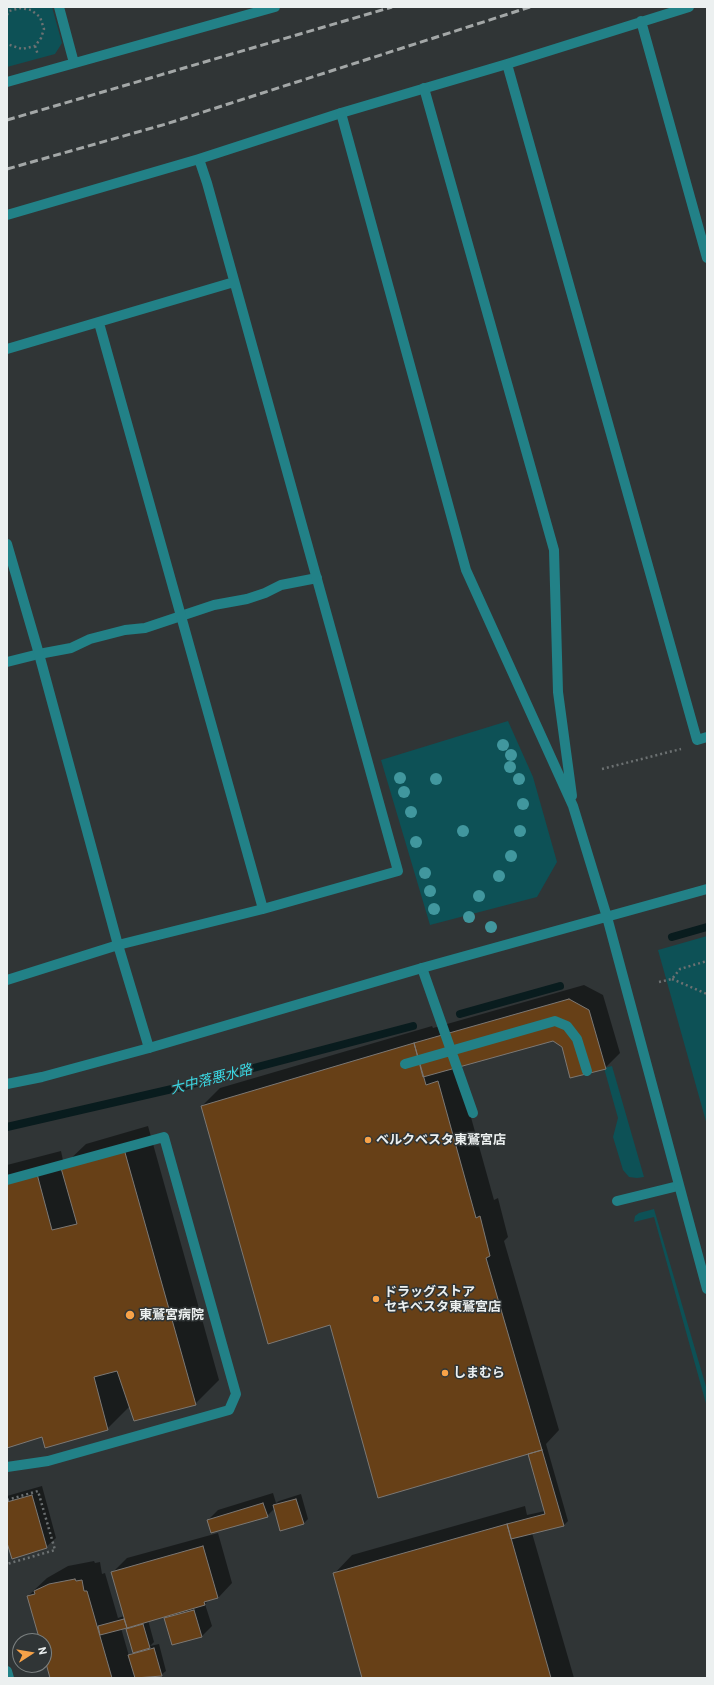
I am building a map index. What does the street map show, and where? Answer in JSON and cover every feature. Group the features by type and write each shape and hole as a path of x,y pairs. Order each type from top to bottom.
{"street":[{"path":"58,7 74,63"},
{"path":"7,82 275,7"},
{"path":"7,215 199,159 341,113 508,64 689,7"},
{"path":"642,22 707,258"},
{"path":"508,64 697,740 707,737"},
{"path":"424,88 554,550 558,692 573,806"},
{"path":"341,113 466,570 573,806 607,917 678,1186 707,1289"},
{"path":"7,980 118,946 263,909 398,871 207,183 199,159"},
{"path":"7,349 234,282"},
{"path":"99,323 263,909"},
{"path":"7,544 39,654 118,946 149,1048"},
{"path":"7,662 71,648 90,640 125,630 145,628 214,605 247,599 265,593 281,585 317,578"},
{"path":"7,1084 42,1077 149,1048 422,968 707,889"},
{"path":"422,968 473,1113"},
{"path":"405,1064 555,1021 567,1026 577,1040 587,1071"},
{"path":"7,1180 164,1137 236,1394 229,1410 48,1461 7,1467"},
{"path":"617,1201 678,1186"},
{"path":"7,1671 9,1678"}],"path":[{"path":"7,14 9,11 20,8 31,10 40,17 44,29 41,38 35,46 22,49 7,44"},
{"path":"602,769 683,749 697,740"},
{"path":"672,979 680,969 707,961"},
{"path":"659,982 672,979 707,994"},
{"path":"7,1500 38,1491 55,1550 7,1564"}],"shaded area":[{"path":"7,7 52,7 62,43 55,54 7,67"},
{"path":"508,721 533,777 557,862 537,897 430,925 381,760"},
{"path":"707,936 707,1125 658,950"},
{"path":"612,1066 644,1177 629,1177 623,1170 613,1137 618,1118 604,1068"},
{"path":"654,1209 707,1390 707,1407 654,1217 634,1222 635,1216 639,1213"}],"building":[{"path":"569,999 589,1010 606,1069 570,1078 562,1047 553,1041 423,1077 414,1043"},
{"path":"414,1043 426,1085 438,1081 476,1218 480,1216 490,1256 486,1258 542,1450 378,1498 330,1325 268,1344 201,1106"},
{"path":"124,1149 196,1405 134,1421 117,1371 94,1377 108,1430 45,1448 42,1437 7,1448 7,1182 37,1174 52,1230 77,1224 61,1168"},
{"path":"542,1450 564,1526 511,1539 507,1524 545,1514 528,1454"},
{"path":"32,1495 47,1548 12,1559 7,1543 7,1502"},
{"path":"296,1499 304,1524 280,1531 273,1505"},
{"path":"263,1503 268,1517 211,1533 207,1520"},
{"path":"507,1524 551,1678 362,1678 333,1573"},
{"path":"203,1546 218,1598 204,1602 205,1605 127,1628 111,1572"},
{"path":"75,1579 76,1581 82,1580 84,1591 87,1591 112,1678 50,1678 49,1673 52,1673 52,1633 38,1633 27,1596 35,1594 34,1591 49,1584"},
{"path":"194,1610 202,1637 172,1645 164,1618"},
{"path":"124,1619 127,1628 100,1635 98,1626"},
{"path":"143,1624 150,1648 133,1653 126,1629"},
{"path":"154,1648 162,1676 135,1678 128,1655"}],"waterway":[{"name":"大中落悪水路","path":"672,937 707,927"},
{"name":"大中落悪水路","path":"460,1014 560,986"},
{"name":"大中落悪水路","path":"7,1127 185,1086 413,1026"}],"railway":[{"path":"7,120 392,7"},
{"path":"7,169 166,124 530,7"}],"place":[{"name":"ベルクベスタ東鷲宮店","path":"368,1140"},
{"name":"ドラッグストア セキベスタ東鷲宮店","path":"376,1299"},
{"name":"東鷲宮病院","path":"130,1315"},
{"name":"しまむら","path":"445,1373"}]}
